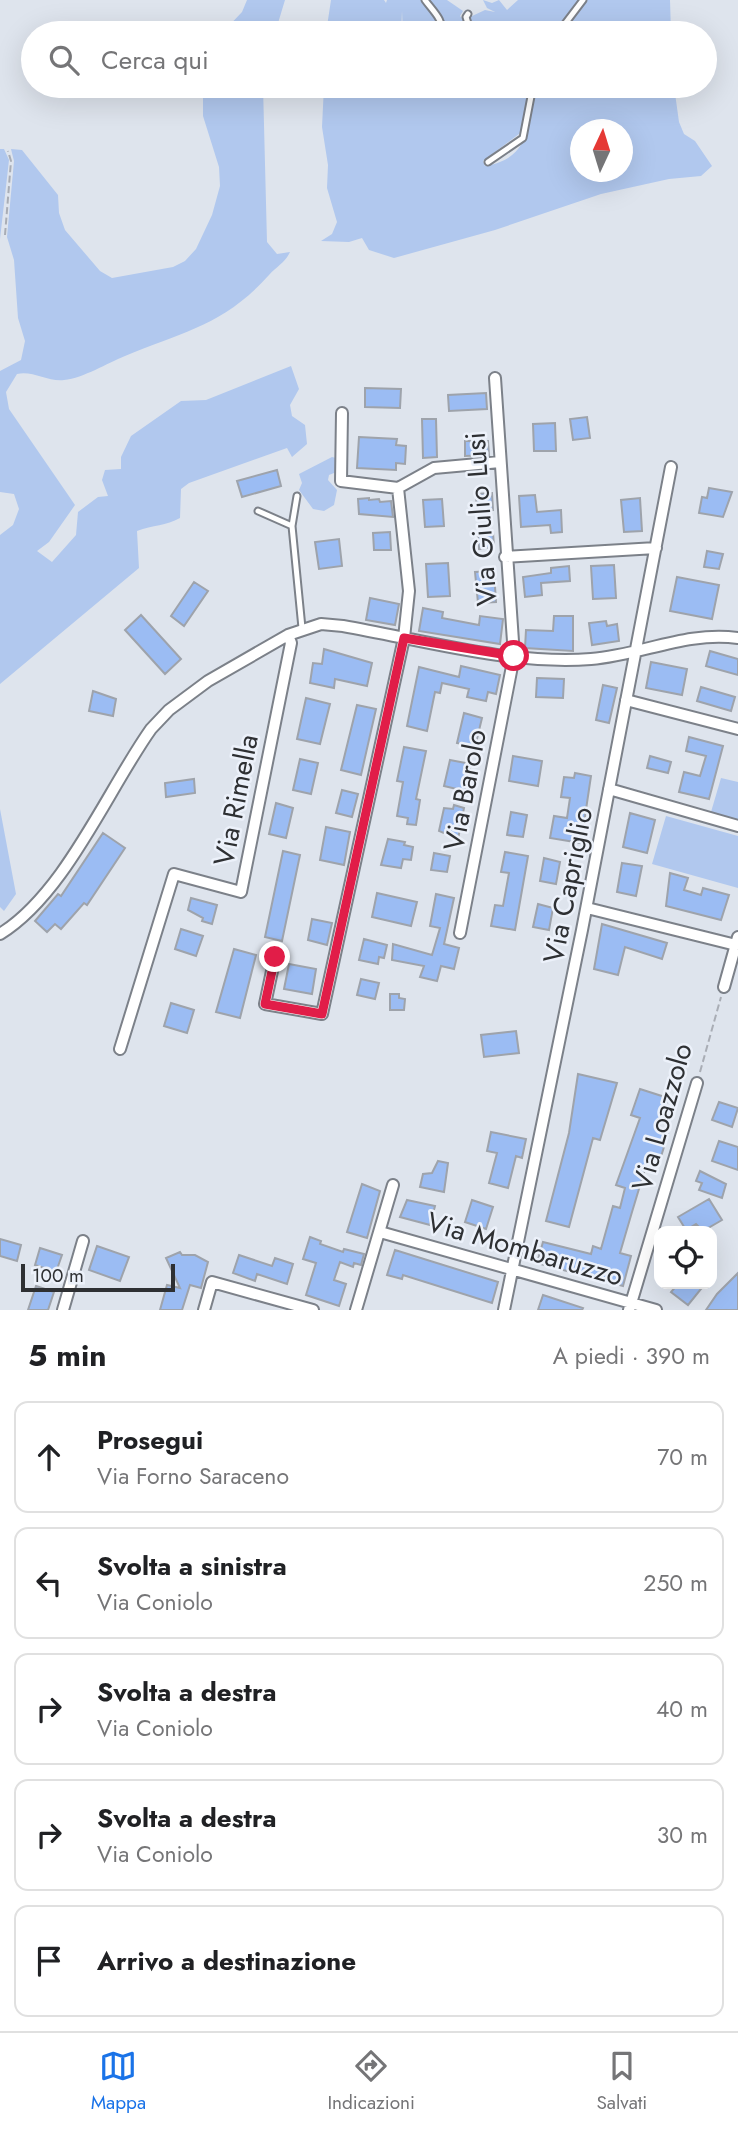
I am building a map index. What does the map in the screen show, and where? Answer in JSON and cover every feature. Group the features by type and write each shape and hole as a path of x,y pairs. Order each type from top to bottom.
{"street":[{"name":"Via Giulio Lusi","path":"495,378 505,557 514,656"},
{"path":"342,413 341,481 398,488 434,468 500,462"},
{"name":"Via Capriglio","path":"505,1310 587,908 671,467"},
{"path":"275,957 265,1004 322,1014 404,638 409,591 398,488"},
{"path":"505,557 656,548"},
{"path":"0,934 28,913 57,877 151,729 208,681 302,628 329,624 514,656 593,659 687,637 738,638"},
{"name":"Via Rimella","path":"120,1049 174,874 241,892 291,643 288,635"},
{"name":"Via Barolo","path":"460,933 514,656"},
{"path":"626,700 738,729"},
{"path":"609,789 738,826"},
{"path":"587,908 737,941 724,987"},
{"name":"Via Loazzolo","path":"630,1306 697,1083"},
{"path":"356,1310 393,1185"},
{"name":"Via Mombaruzzo","path":"380,1232 513,1269 630,1306 656,1310"},
{"path":"63,1310 83,1241"},
{"path":"204,1310 212,1282 313,1310"}],"lane":[{"path":"425,0 440,21"},
{"path":"567,21 583,0"},
{"path":"467,21 468,14"},
{"path":"488,162 523,138 531,98"},
{"path":"297,496 292,526 302,628"},
{"path":"258,511 292,526"}],"path":[{"path":"5,234 11,161 8,150"},
{"name":"Via Loazzolo","path":"697,1083 724,987"}],"shaded area":[{"path":"247,0 285,0 279,21 233,21 242,12"},
{"path":"331,0 384,0 386,3 387,0 447,0 463,11 460,16 464,21 402,21 402,11 402,21 328,21"},
{"path":"483,0 492,3 499,0 507,10 518,0 670,0 671,21 471,21 470,17 485,10 495,12 487,8"},
{"path":"203,98 263,98 267,242 277,254 290,252 252,292 235,306 202,325 72,379 58,380 17,374 6,392 9,409 75,505 49,542 37,551 52,562 76,535 78,512 98,497 108,496 102,480 105,470 121,469 121,457 131,436 181,401 206,400 291,366 299,389 290,405 292,416 305,425 307,444 292,457 287,448 189,483 181,489 180,518 137,531 139,568 0,684 0,535 13,525 19,509 14,494 0,492 0,371 21,360 25,341 18,318 14,260 7,237 14,161 11,149 22,150 58,195 59,213 65,230 100,271 112,278 173,267 185,261 196,249 212,215 220,186 219,167 203,116"},
{"path":"323,98 527,98 523,131 483,161 485,166 513,155 520,146 525,136 533,98 676,98 679,122 684,134 695,141 712,166 701,176 669,179 601,194 495,230 394,258 369,250 362,238 349,242 321,241 332,234 337,222 327,188 328,165 322,127"},
{"path":"0,149 4,149 9,160 0,239"},
{"path":"332,457 340,459 339,471 329,475 328,480 337,490 334,505 324,511 313,509 299,490 302,483 299,474"},
{"path":"721,778 738,782 738,820 711,812"},
{"path":"0,809 16,894 4,911 0,907"},
{"path":"666,816 738,836 738,888 652,864"}],"building":[{"path":"365,388 401,389 400,408 365,407"},
{"path":"486,393 487,409 449,411 448,395"},
{"path":"587,417 590,438 573,440 570,419"},
{"path":"422,419 436,419 437,457 423,458"},
{"path":"555,423 556,451 534,451 533,424"},
{"path":"359,437 397,439 396,445 406,446 405,464 396,463 396,470 357,468"},
{"path":"465,441 488,441 489,455 465,456"},
{"path":"277,470 281,486 242,497 237,481"},
{"path":"709,488 732,492 723,517 699,513 702,497 707,498"},
{"path":"492,493 493,510 477,511 476,494"},
{"path":"535,495 537,512 561,510 562,532 551,533 550,525 521,527 519,496"},
{"path":"640,498 642,531 624,532 621,500"},
{"path":"358,499 379,499 380,502 391,501 393,517 359,514"},
{"path":"442,499 444,526 425,527 423,500"},
{"path":"390,532 391,550 374,550 373,533"},
{"path":"493,532 494,547 479,549 478,533"},
{"path":"339,539 342,566 319,569 315,542"},
{"path":"707,551 723,554 719,569 704,567"},
{"path":"448,563 450,596 428,597 426,564"},
{"path":"614,565 616,598 593,599 591,566"},
{"path":"569,566 570,581 541,583 542,595 525,597 523,577 551,573 551,568"},
{"path":"494,571 496,602 478,603 475,572"},
{"path":"677,577 719,585 712,619 670,611"},
{"path":"194,582 208,591 184,626 171,616"},
{"path":"370,598 399,604 395,625 366,620"},
{"path":"423,608 443,612 442,618 479,625 480,616 503,619 500,644 419,631"},
{"path":"141,615 181,659 165,674 125,630"},
{"path":"554,616 573,616 573,651 525,648 526,630 553,631"},
{"path":"606,621 607,626 617,624 619,641 592,645 589,623"},
{"path":"324,649 372,663 367,686 335,679 334,688 310,683 313,663 322,664"},
{"path":"710,651 738,659 738,675 706,666"},
{"path":"651,662 687,669 682,695 646,688"},
{"path":"461,666 500,675 496,694 488,692 486,701 467,697 469,689 442,683 440,693 435,692 427,731 407,726 419,667 459,677"},
{"path":"537,678 564,679 563,698 536,697"},
{"path":"603,685 617,688 609,723 596,720"},
{"path":"701,687 735,697 731,711 697,701"},
{"path":"93,691 116,699 113,716 89,711"},
{"path":"306,698 330,704 320,744 297,739"},
{"path":"357,705 376,709 361,775 341,770"},
{"path":"464,713 482,718 475,747 457,743"},
{"path":"689,737 723,746 709,799 679,792 684,772 700,776 706,756 686,751"},
{"path":"404,747 426,751 416,799 420,800 416,825 407,824 408,818 397,816 403,782 397,781"},
{"path":"513,756 542,761 538,786 509,781"},
{"path":"650,756 671,762 668,773 647,768"},
{"path":"300,759 318,763 311,794 293,790"},
{"path":"450,760 471,764 465,791 444,786"},
{"path":"575,773 591,776 581,843 550,838 554,816 567,818 570,798 561,797 564,777 574,778"},
{"path":"194,779 195,793 166,797 165,783"},
{"path":"342,790 358,794 352,817 336,813"},
{"path":"276,803 293,808 286,838 269,834"},
{"path":"454,805 464,808 458,839 439,831 444,808 453,809"},
{"path":"511,812 527,815 523,837 507,835"},
{"path":"630,813 655,820 647,853 623,847"},
{"path":"326,827 350,832 344,865 320,860"},
{"path":"103,833 125,848 87,905 84,903 61,929 55,924 47,932 35,921 58,894 61,896"},
{"path":"388,839 405,842 404,845 413,847 411,860 403,859 401,868 381,865"},
{"path":"283,851 300,855 282,941 265,937"},
{"path":"505,852 528,856 515,930 491,926 495,905 503,906 509,873 501,872"},
{"path":"434,853 450,856 447,872 431,870"},
{"path":"544,858 560,862 556,884 540,881"},
{"path":"622,863 642,866 636,896 617,892"},
{"path":"670,873 688,878 684,890 701,895 703,888 729,895 721,920 666,906"},
{"path":"377,893 417,902 411,926 372,917"},
{"path":"436,894 454,898 444,944 459,948 454,969 441,966 437,981 420,977 424,966 392,960 393,944 432,955 440,928 430,926"},
{"path":"191,898 217,905 212,924 202,921 203,918 188,910"},
{"path":"538,904 553,908 549,930 533,927"},
{"path":"312,919 332,923 327,945 308,940"},
{"path":"602,924 667,943 662,959 625,947 618,975 594,969"},
{"path":"181,929 203,936 196,956 175,949"},
{"path":"364,939 387,945 384,958 379,957 378,964 359,960"},
{"path":"234,949 256,955 240,1018 216,1012"},
{"path":"289,964 316,969 312,994 284,989"},
{"path":"361,979 379,983 375,999 357,995"},
{"path":"390,994 399,994 399,998 405,999 404,1010 390,1010"},
{"path":"171,1003 194,1010 187,1033 164,1026"},
{"path":"516,1031 519,1053 484,1057 481,1035"},
{"path":"578,1074 617,1083 600,1140 593,1138 569,1227 546,1221 569,1133"},
{"path":"640,1089 668,1098 658,1130 668,1134 659,1163 648,1159 632,1212 620,1253 631,1256 623,1286 537,1263 543,1242 591,1254 593,1246 601,1249 613,1206 620,1208 625,1188 616,1185 640,1118 631,1115"},
{"path":"719,1102 738,1108 732,1127 712,1120"},
{"path":"491,1132 526,1139 522,1158 516,1156 508,1188 489,1183 497,1153 487,1151"},
{"path":"719,1141 738,1147 738,1170 712,1161"},
{"path":"438,1161 448,1163 444,1192 420,1187 423,1174 432,1173"},
{"path":"700,1171 726,1184 722,1198 699,1190 702,1183 696,1181"},
{"path":"362,1184 380,1191 367,1238 347,1232"},
{"path":"709,1199 722,1220 712,1226 684,1226 678,1217"},
{"path":"407,1200 435,1206 430,1225 400,1217"},
{"path":"472,1200 493,1207 486,1229 465,1222"},
{"path":"310,1237 321,1241 320,1244 343,1252 344,1249 364,1254 361,1265 354,1263 353,1267 340,1262 334,1280 346,1284 339,1306 306,1295 316,1263 303,1259"},
{"path":"0,1239 21,1245 17,1261 0,1256"},
{"path":"97,1246 129,1257 120,1281 89,1270"},
{"path":"40,1248 62,1255 56,1272 35,1265"},
{"path":"395,1250 498,1282 492,1303 403,1275 402,1279 387,1275"},
{"path":"180,1252 182,1255 195,1255 208,1262 201,1288 190,1285 182,1310 160,1310 167,1285 180,1288 166,1258"},
{"path":"239,1255 272,1266 275,1258 293,1264 287,1284 257,1274 255,1281 233,1273"},
{"path":"738,1273 738,1310 706,1310 717,1294"},
{"path":"36,1286 54,1292 48,1310 28,1310"},
{"path":"674,1289 701,1289 688,1305 671,1292"},
{"path":"543,1295 583,1308 538,1310"}],"route":[{"path":"275,957 265,1004 322,1014 404,638 514,656"}]}
